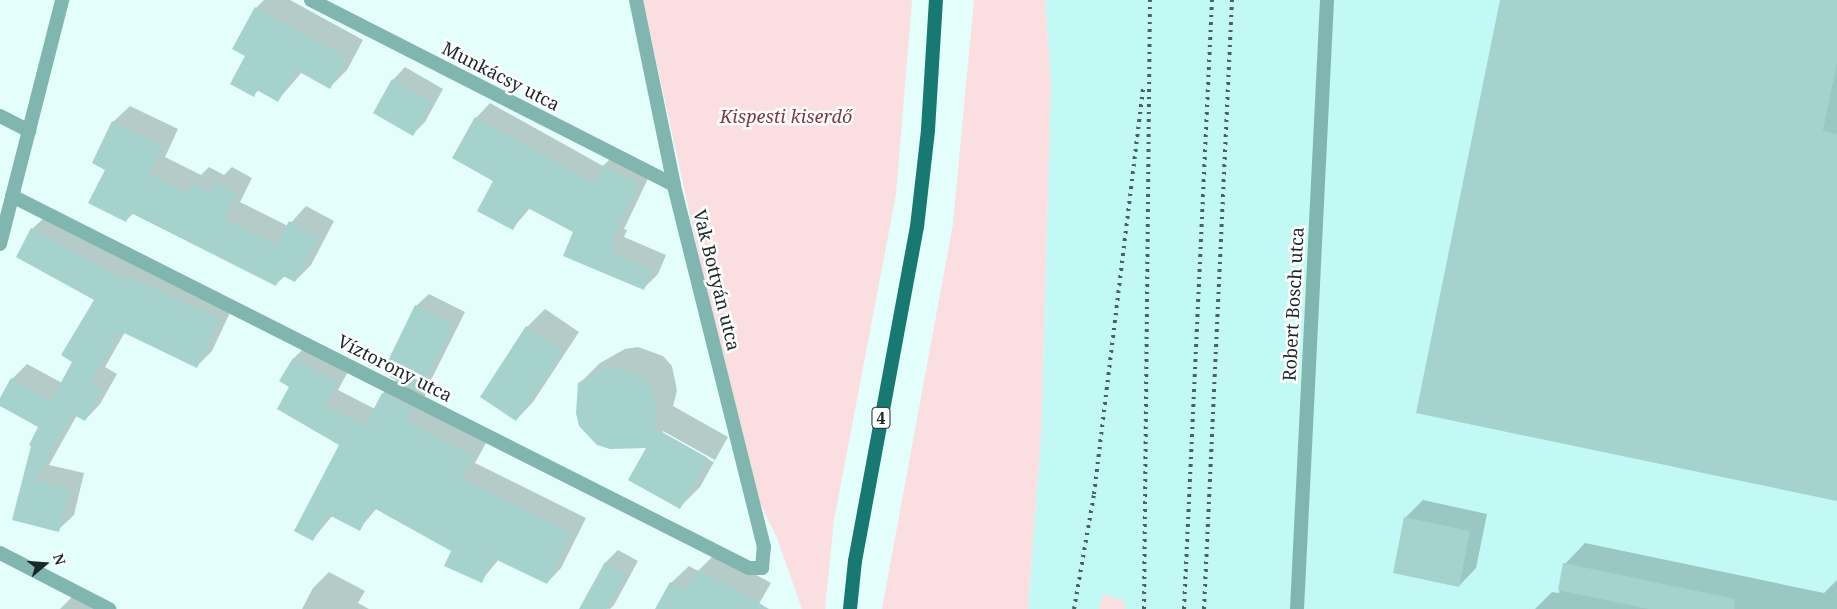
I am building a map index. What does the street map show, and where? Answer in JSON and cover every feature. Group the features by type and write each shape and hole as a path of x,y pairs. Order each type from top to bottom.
{"main road":[{"name":"4","path":"850,609 854,561 917,227 928,130 936,0"}],"street":[{"path":"0,244 62,0"},
{"name":"Munkácsy utca","path":"311,0 674,185"},
{"name":"Vak Bottyán utca","path":"636,0 674,185 764,547 762,568"},
{"name":"Robert Bosch utca","path":"1297,609 1327,0"},
{"path":"0,116 30,131"},
{"name":"Víztorony utca","path":"12,196 749,568 762,568"},
{"path":"0,553 109,609"}],"shaded area":[{"path":"1045,0 1837,0 1837,609 1125,609 1125,602 1103,594 1099,609 1028,609 1041,436 1051,84"}],"green space":[{"name":"Kispesti kiserdő","path":"643,0 912,0 896,194 834,520 825,609 802,609 777,538 747,476"},
{"path":"974,0 1045,0 1051,84 1041,436 1028,609 882,609 953,224"},
{"path":"1103,594 1125,602 1125,609 1099,609"}],"building":[{"path":"1500,0 1837,0 1837,62 1823,131 1837,134 1837,501 1416,413"},
{"path":"255,7 347,58 330,89 296,70 278,102 257,90 254,97 230,84 245,56 232,49"},
{"path":"392,79 432,102 413,136 373,113"},
{"path":"475,117 594,183 602,165 639,183 610,244 613,245 610,252 652,270 644,290 563,256 573,232 526,207 513,230 477,211 493,181 452,158"},
{"path":"112,121 163,146 149,174 187,192 192,183 210,192 215,183 237,194 224,219 277,245 289,221 319,237 295,282 281,275 276,286 131,213 126,222 88,203 105,170 92,163"},
{"path":"31,228 126,281 128,276 220,319 197,368 120,331 90,383 102,390 85,421 72,414 35,480 70,489 59,532 12,520 31,446 29,445 38,427 0,406 0,398 11,378 51,401 72,362 61,355 94,300 16,257"},
{"path":"415,305 454,324 420,392 390,377 394,370 386,365"},
{"path":"526,326 563,350 516,421 480,397"},
{"path":"293,358 337,383 324,405 365,426 382,393 412,408 406,421 473,456 461,478 572,533 547,584 493,558 482,583 444,566 451,551 372,507 360,531 327,514 313,541 294,531 339,445 277,409 289,387 279,381"},
{"path":"617,367 642,377 651,387 657,413 653,427 708,458 680,509 628,480 646,448 610,449 597,445 579,426 576,413 578,383 603,369"},
{"path":"1404,517 1470,531 1459,587 1393,573"},
{"path":"605,562 626,574 607,609 579,609"},
{"path":"1563,563 1735,599 1734,609 1649,609 1558,590"},
{"path":"697,570 769,609 655,609 670,582 685,591"}],"railway":[{"path":"1144,609 1150,0"},
{"path":"1184,609 1212,0"},
{"path":"1204,609 1232,0"},
{"path":"1074,609 1094,494 1143,89"}]}
